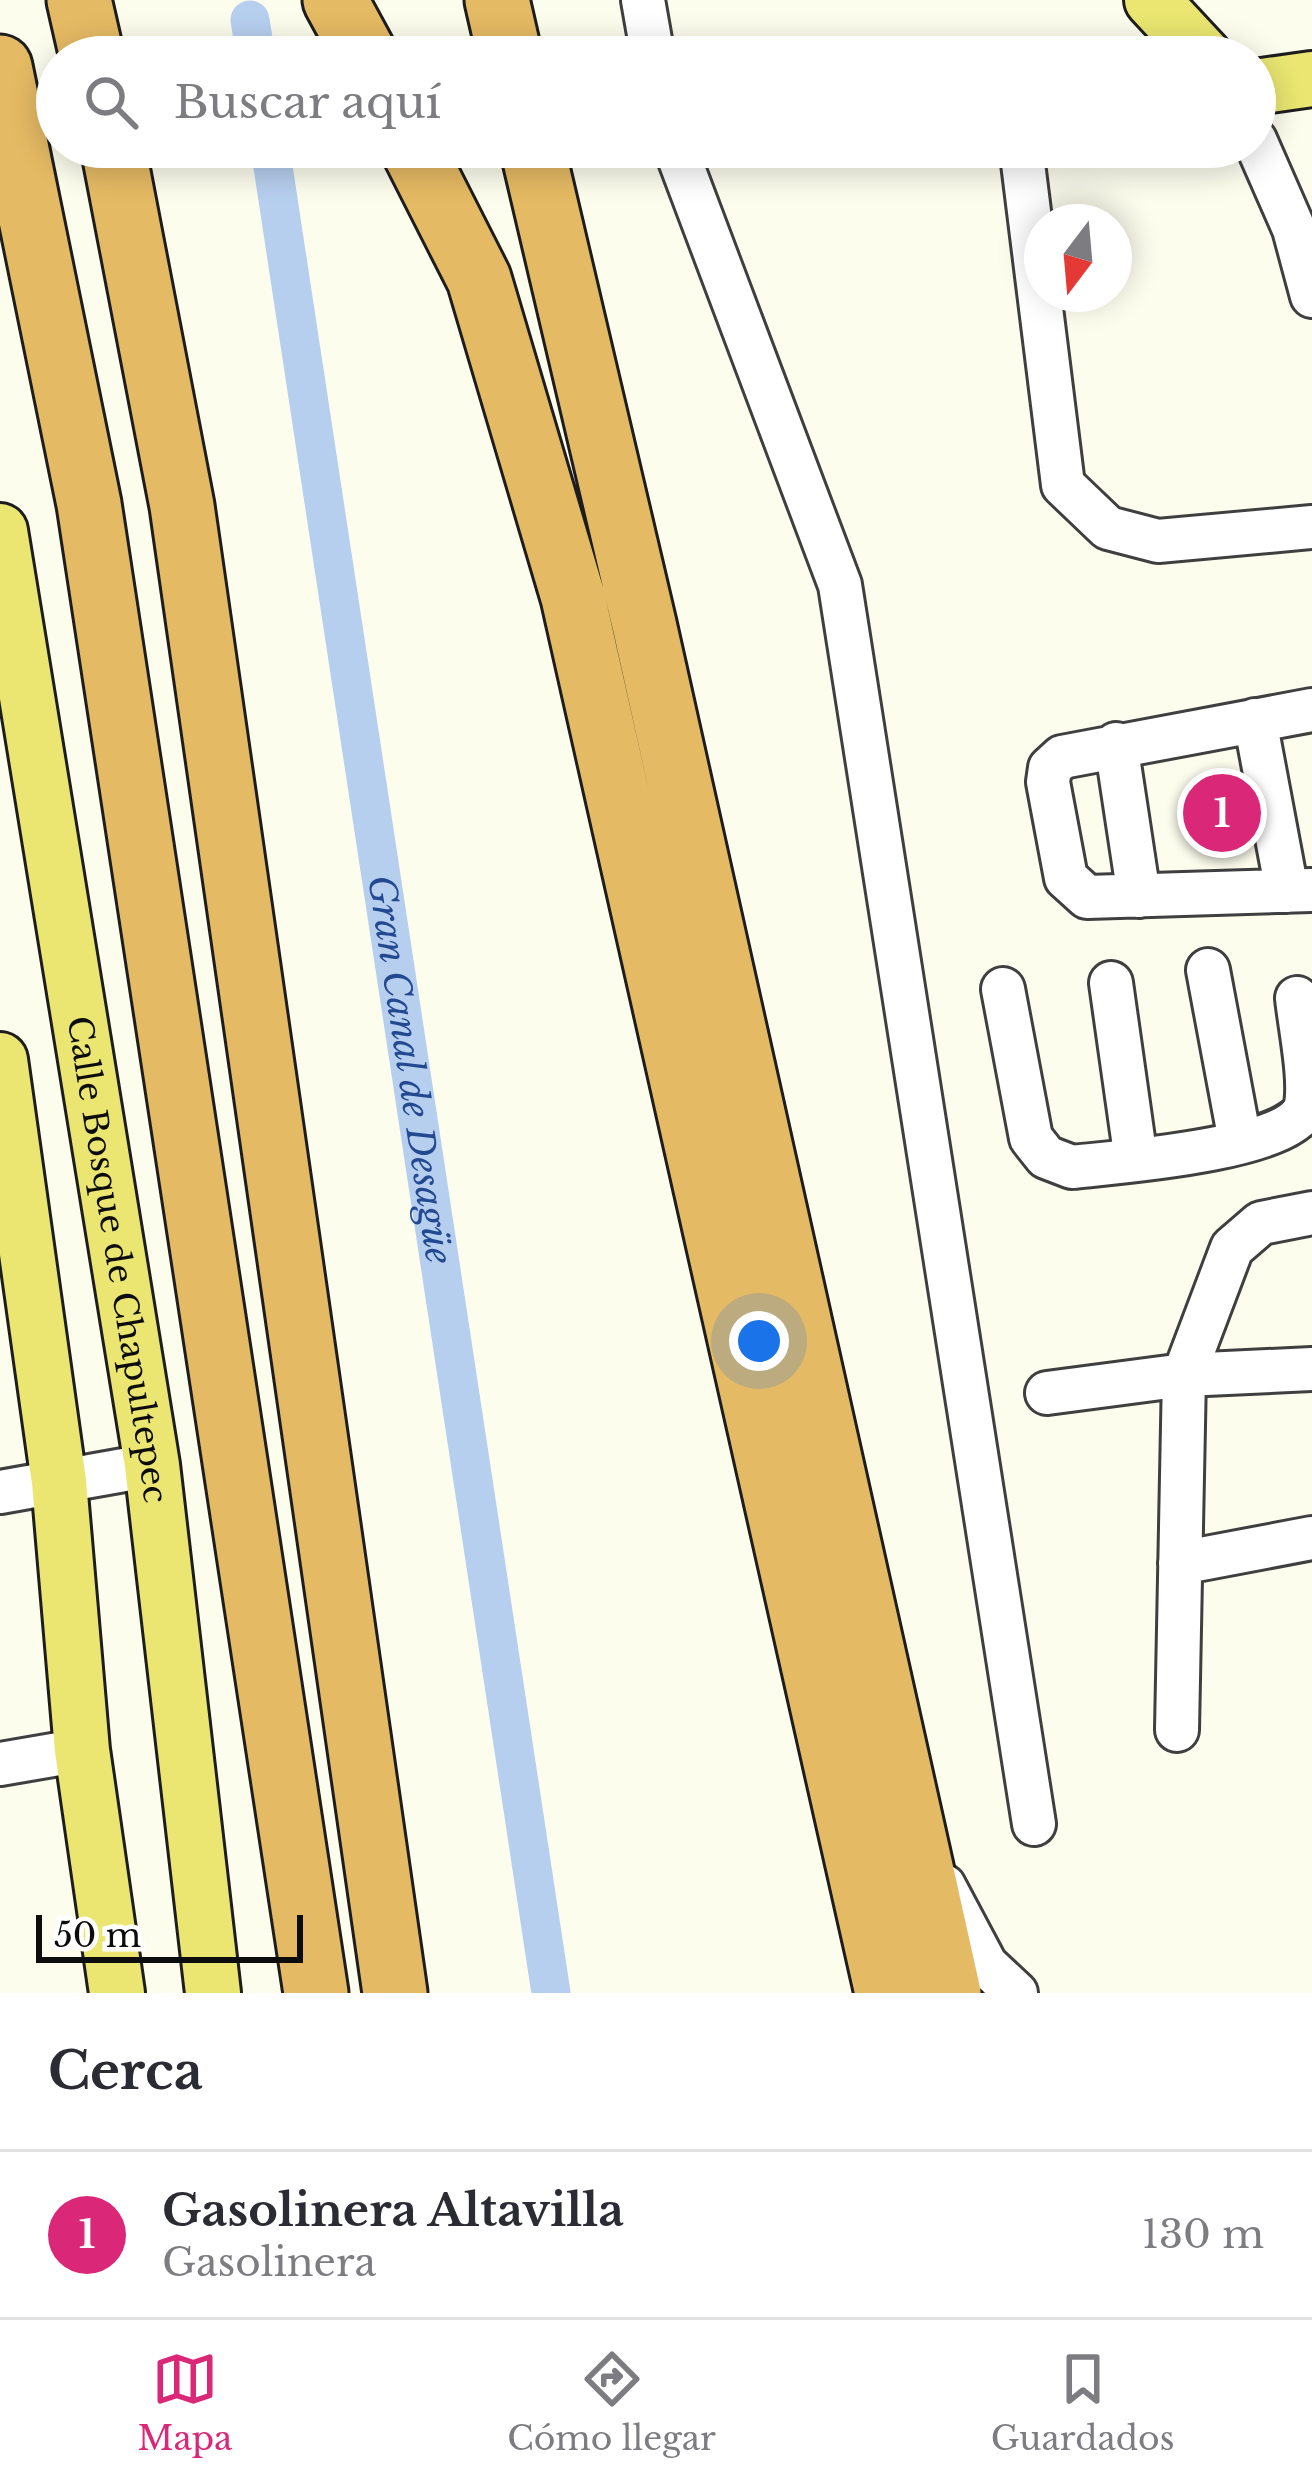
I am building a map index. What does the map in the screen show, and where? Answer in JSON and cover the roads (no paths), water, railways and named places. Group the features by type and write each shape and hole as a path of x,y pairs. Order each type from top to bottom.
{"highway":[{"path":"79,0 87,36"},
{"path":"335,0 355,36"},
{"path":"497,0 505,36"},
{"path":"0,67 89,504 316,1993"},
{"path":"117,168 182,506 394,1993"},
{"path":"423,168 479,279 572,597 887,1993"},
{"path":"537,168 644,624 949,1993"}],"main road":[{"path":"1152,0 1185,36"},
{"path":"1276,84 1312,79"},
{"name":"Calle Bosque de Chapultepec","path":"0,531 152,1465 213,1993"},
{"path":"0,1060 59,1482 82,1750 117,1993"}],"street":[{"path":"643,0 649,36"},
{"path":"683,168 840,585 1034,1824"},
{"path":"1024,168 1063,485 1108,528 1158,541 1312,526"},
{"path":"1267,168 1294,229 1312,296"},
{"path":"1255,720 1299,891 1087,897 1075,890 1066,878 1048,782 1050,768 1062,757 1116,744 1312,710"},
{"path":"1116,744 1139,896"},
{"path":"1208,970 1240,1141"},
{"path":"1111,982 1136,1160"},
{"path":"1003,989 1031,1138 1046,1157 1072,1167 1240,1141 1292,1126 1310,1107 1303,1024"},
{"path":"1177,1730 1184,1375 1232,1248 1261,1223 1312,1213"},
{"path":"1047,1393 1184,1375 1312,1369"},
{"path":"0,1492 152,1465"},
{"path":"1180,1563 1312,1538"},
{"path":"0,1764 82,1750"},
{"path":"908,1805 986,1965 1016,1993"}],"waterway":[{"name":"Gran Canal de Desagüe","path":"250,20 253,36"},
{"name":"Gran Canal de Desagüe","path":"273,168 551,1993"}],"place":[{"name":"Gasolinera Altavilla","path":"1222,813"}]}
